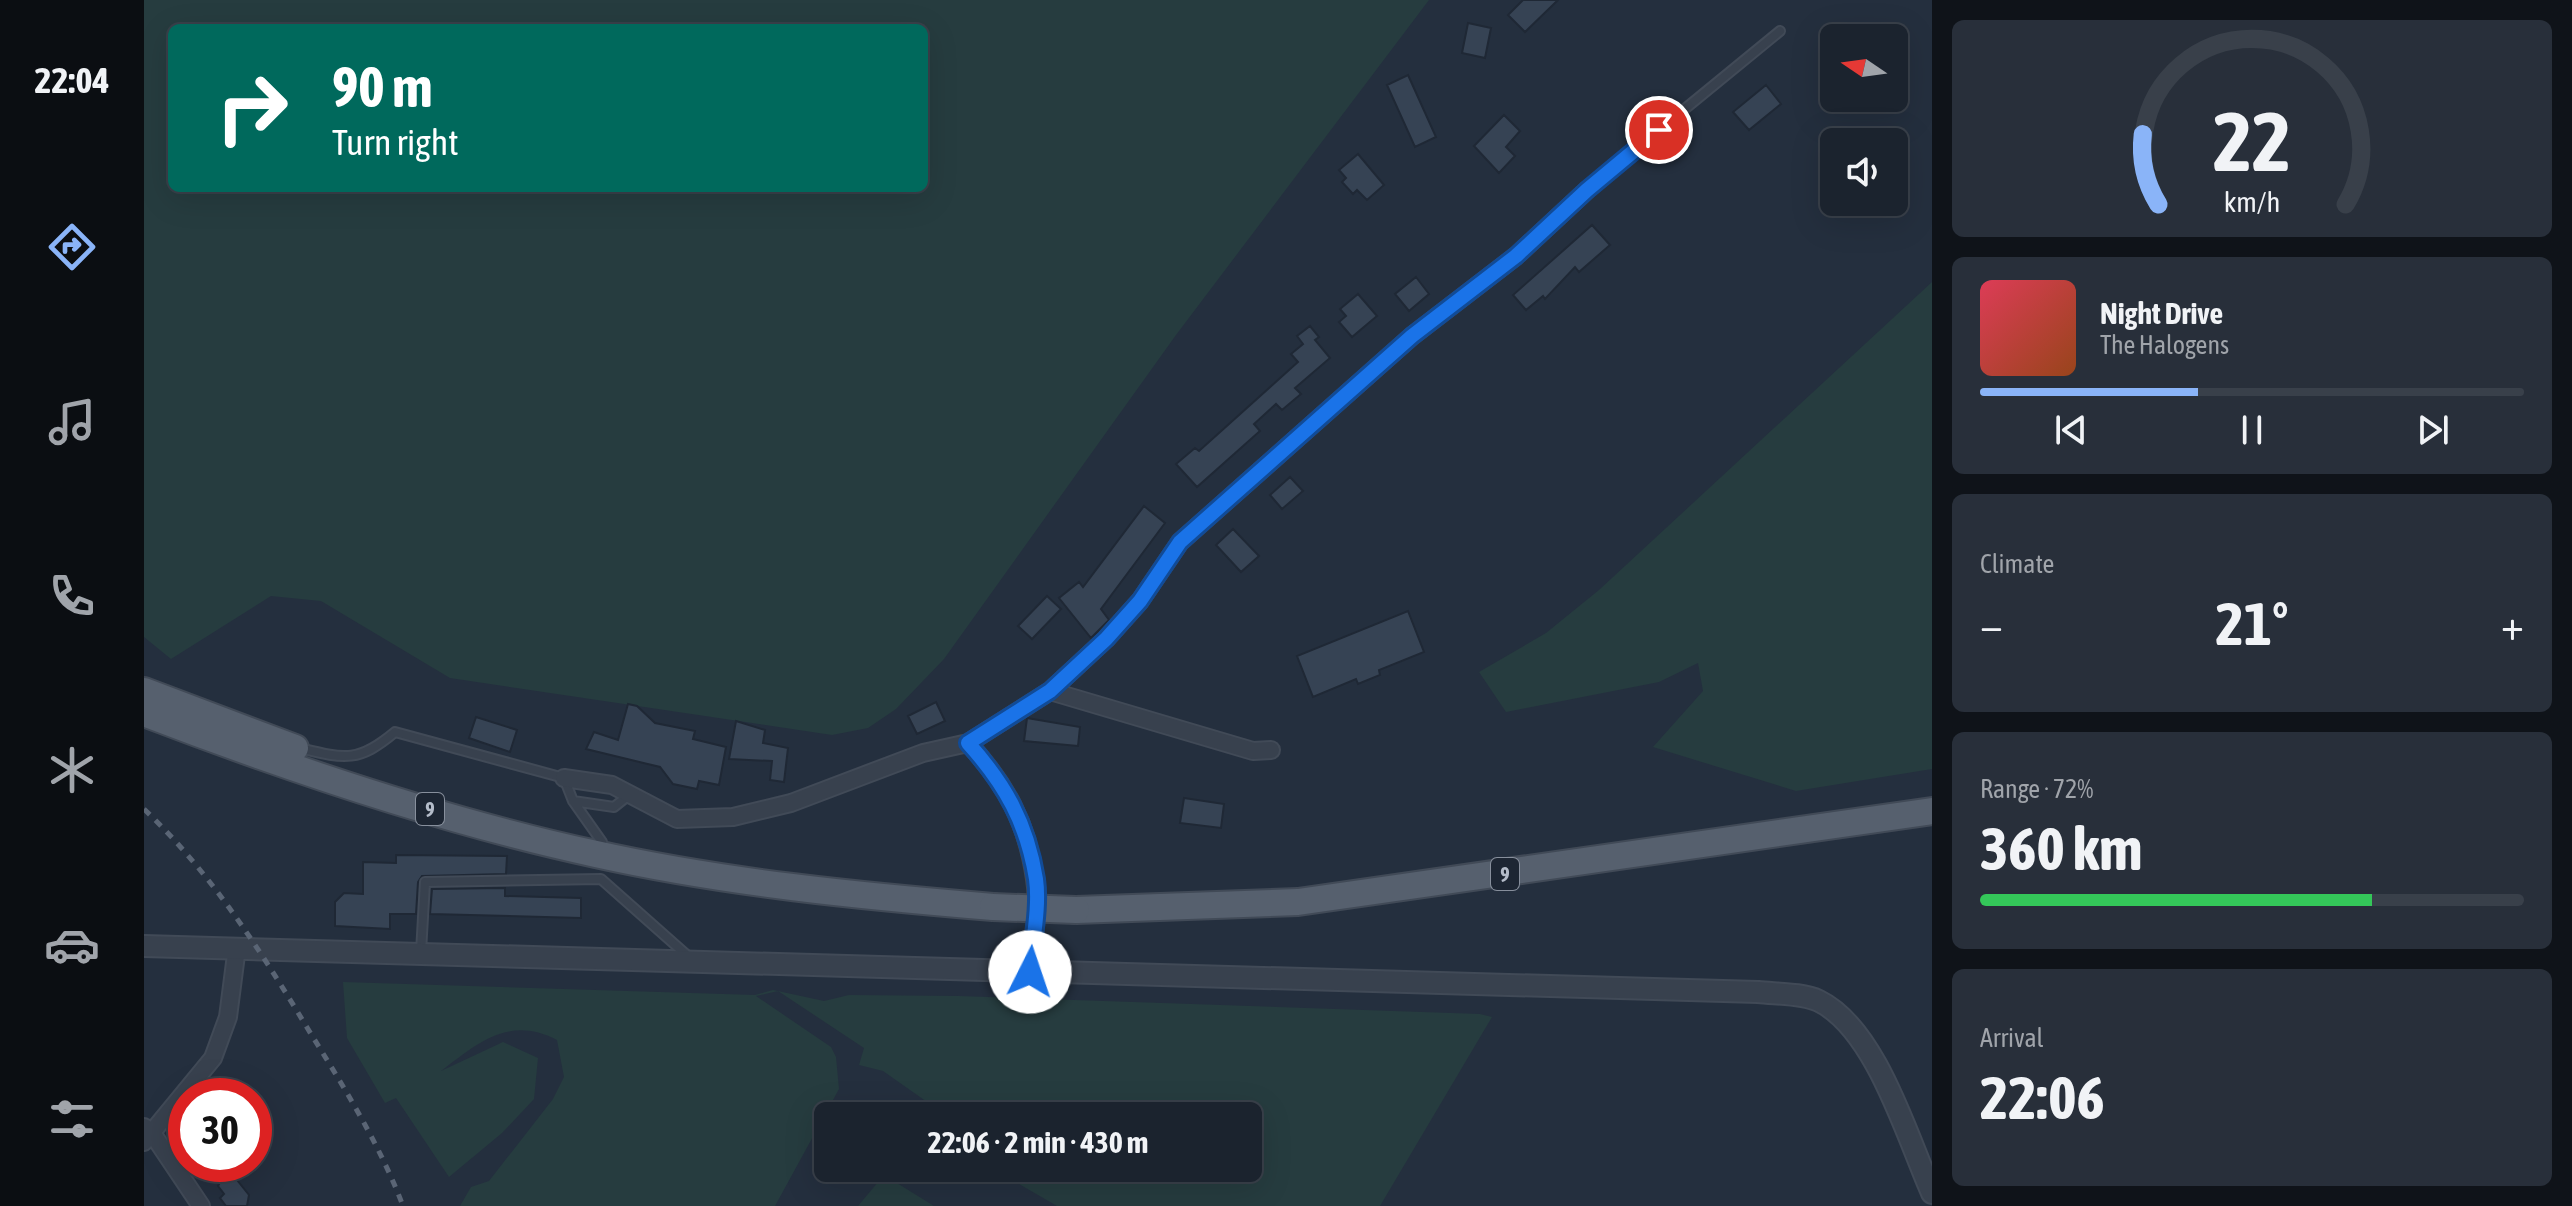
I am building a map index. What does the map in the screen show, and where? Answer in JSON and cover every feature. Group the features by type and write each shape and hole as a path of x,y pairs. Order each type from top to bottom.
{"main road":[{"name":"9","path":"144,691 367,774 696,871"},
{"name":"9","path":"144,713 345,783 535,840 599,855 794,888 993,907 1076,910 1298,902 1932,811"}],"street":[{"path":"564,778 612,785 677,819 733,817 791,803 923,753 968,743 1050,691 1106,639 1140,601 1180,542 1412,336 1516,256 1587,190"},
{"path":"1050,691 1253,751 1271,750"},
{"path":"968,743 998,775 1017,812 1036,881 1030,972"},
{"path":"144,946 1758,992 1816,1000 1839,1014 1874,1060 1932,1193"},
{"path":"201,1206 147,1134 213,1058 228,1017 237,947"}],"lane":[{"path":"1587,190 1780,31"},
{"path":"285,745 347,757 372,751 395,732 564,778 573,801 602,842"},
{"path":"573,801 614,807 629,795"},
{"path":"421,953 425,882 601,879 696,963"}],"green space":[{"path":"144,0 1429,0 1176,335 944,659 896,709 868,728 832,735 450,678 321,601 271,596 171,659 144,637"},
{"path":"1932,282 1932,769 1796,791 1653,747 1703,691 1698,663 1659,682 1506,712 1479,672 1546,633 1599,590"},
{"path":"343,982 755,995 773,990 778,991 756,996 831,1047 836,1057 839,1089 832,1102 814,1102 814,1135 775,1206 460,1206 471,1187 489,1181 553,1099 564,1077 557,1040 524,1030 509,1031 481,1042 441,1071 503,1042 538,1058 534,1099 502,1133 449,1177 396,1098 385,1103 347,1038"},
{"path":"778,991 824,1001 849,995 959,996 1480,1014 1492,1017 1380,1206 1057,1206 1016,1182 1262,1182 1262,1102 927,1102 883,1071 859,1065 864,1048"},
{"path":"878,1182 895,1182 934,1206 858,1206"}],"building":[{"path":"1523,0 1558,0 1525,32 1508,15"},
{"path":"1468,23 1491,28 1485,58 1462,53"},
{"path":"1408,75 1436,137 1415,147 1387,85"},
{"path":"1766,85 1781,104 1749,130 1733,112"},
{"path":"1504,115 1520,131 1506,147 1515,156 1499,173 1474,146"},
{"path":"1358,154 1384,185 1367,200 1357,190 1353,194 1342,182 1346,178 1339,170"},
{"path":"1592,225 1610,245 1579,272 1575,267 1545,299 1543,296 1526,310 1513,295"},
{"path":"1416,277 1429,294 1409,311 1395,294"},
{"path":"1358,294 1377,316 1352,337 1339,322 1346,316 1340,309"},
{"path":"1310,326 1319,337 1315,340 1330,358 1295,388 1301,394 1282,410 1276,404 1254,424 1260,431 1197,487 1176,464 1195,448 1199,451 1298,362 1291,354 1303,344 1297,336"},
{"path":"1290,477 1303,491 1282,509 1270,495"},
{"path":"1144,506 1165,523 1101,609 1109,620 1091,638 1059,598 1079,582 1083,587"},
{"path":"1233,529 1259,556 1241,572 1216,545"},
{"path":"1047,596 1061,609 1032,639 1018,626"},
{"path":"1408,611 1424,652 1379,670 1380,675 1358,684 1356,679 1313,697 1297,656"},
{"path":"936,702 945,721 917,734 908,716"},
{"path":"628,704 637,706 655,723 695,731 693,739 726,747 719,785 699,781 697,789 673,784 660,767 586,749 594,732 618,740"},
{"path":"476,717 517,730 510,752 469,738"},
{"path":"1027,718 1080,727 1078,746 1024,741"},
{"path":"736,721 765,730 763,743 788,748 784,782 770,780 772,761 729,759"},
{"path":"1184,798 1224,804 1221,828 1180,823"},
{"path":"396,855 507,856 506,874 422,876 418,882 416,914 390,914 390,929 335,926 335,902 344,893 363,894 363,862 396,863"},
{"path":"505,888 505,896 581,898 581,918 430,914 432,889"},
{"path":"220,1182 239,1182 249,1195 247,1206 226,1206 220,1198 224,1194 218,1186"}],"railway":[{"path":"144,809 192,861 255,945 361,1118 403,1206"}],"route":[{"path":"1030,972 1036,881 1030,858 1017,812 998,775 968,743 1050,691 1106,639 1140,601 1180,542 1412,336 1516,256 1587,190 1659,130"}]}
